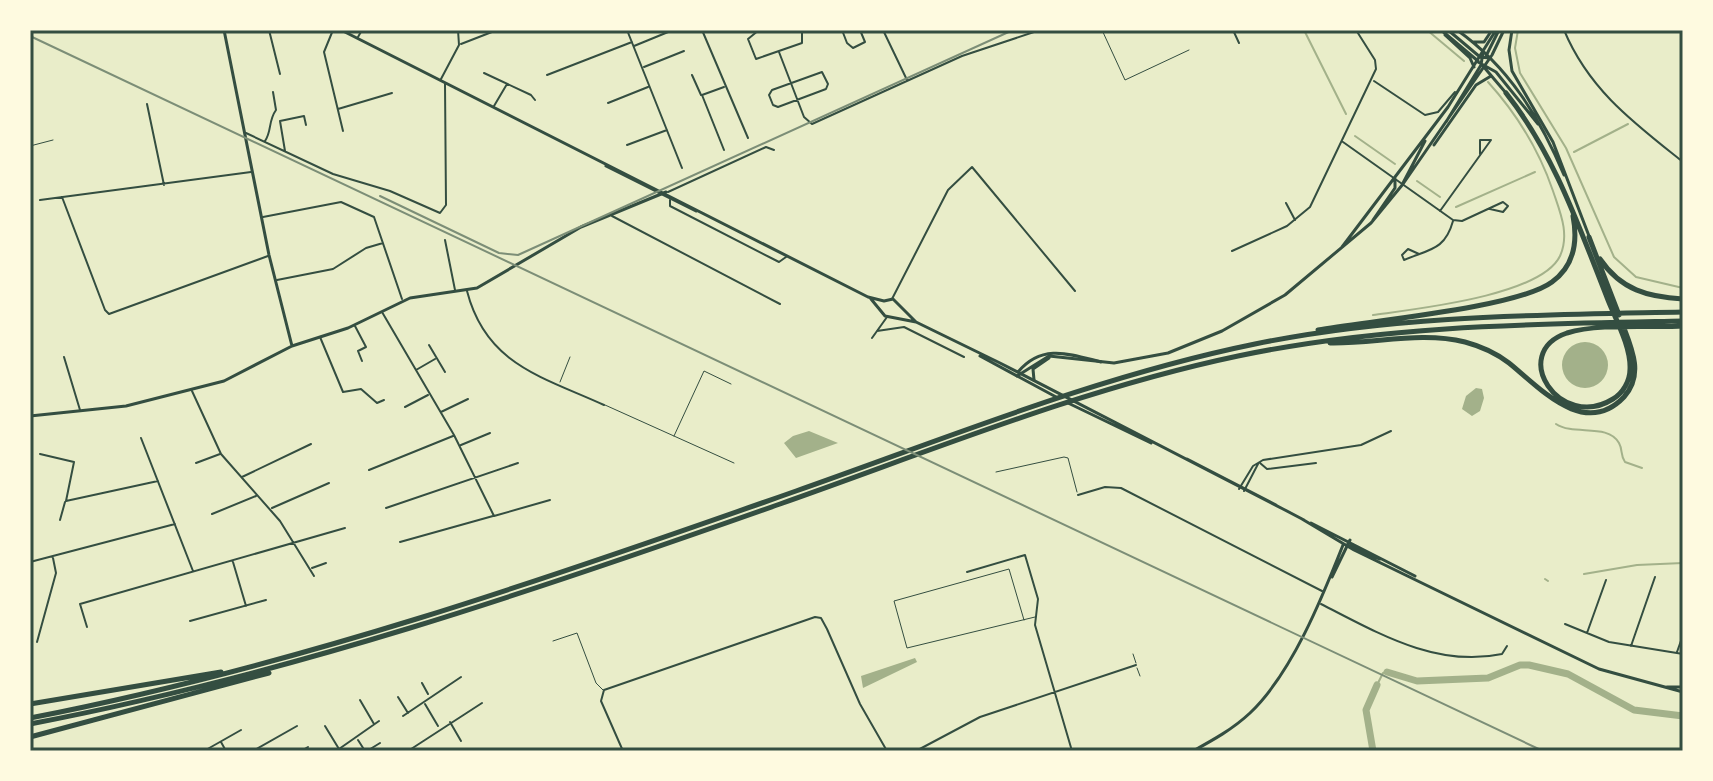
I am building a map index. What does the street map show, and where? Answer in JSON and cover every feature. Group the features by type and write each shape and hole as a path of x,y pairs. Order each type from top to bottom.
{"highway":[{"path":"1313,342 1423,338 1468,343 1507,362 1553,401 1577,411 1589,412 1610,407 1626,394 1635,366 1628,344 1567,196 1536,133 1506,93"},
{"path":"30,718 273,662 509,591 1123,378 1292,334 1482,304 1540,289 1562,274 1575,246 1574,219 1567,196"},
{"path":"1589,237 1608,294"},
{"path":"1589,237 1606,269 1626,286 1653,296 1683,299"},
{"path":"1255,344 1446,318 1683,312"},
{"path":"1628,344 1630,375 1622,391 1610,401 1576,406 1556,397 1544,380 1541,365 1546,350 1555,340 1568,333 1683,324"},
{"path":"30,737 300,663 511,597 1086,397 1216,361 1313,342 1460,326 1683,324"},
{"path":"30,704 273,662"},
{"path":"30,724 300,663"}],"street":[{"path":"224,30 269,255 292,346"},
{"path":"269,30 280,74"},
{"path":"333,30 324,52 343,131"},
{"path":"341,30 659,195 868,297 881,307 885,316"},
{"path":"358,38 362,30"},
{"path":"246,133 333,174 390,191 439,214 446,205 443,81 459,45 458,30"},
{"path":"459,45 497,30"},
{"path":"627,30 682,168"},
{"path":"547,75 673,30"},
{"path":"702,30 748,138"},
{"path":"759,30 748,39 754,56 759,59 802,43 802,30"},
{"path":"842,30 847,43 853,48 865,42 860,30"},
{"path":"883,30 907,81"},
{"path":"779,52 807,122 822,121 962,56 1040,30"},
{"path":"1233,30 1239,43"},
{"path":"1232,251 1295,221 1310,207 1372,80 1375,60 1356,30"},
{"path":"1457,30 1473,42 1491,76 1506,93"},
{"path":"1473,42 1484,42 1498,30"},
{"path":"1429,147 1446,125 1498,30"},
{"path":"1337,253 1426,137 1473,68 1484,60 1498,30"},
{"path":"1512,30 1509,50 1512,71 1549,133 1589,237"},
{"path":"1564,30 1589,75 1609,100 1634,126 1683,162"},
{"path":"1444,31 1484,60 1542,128 1569,186"},
{"path":"1444,31 1473,62 1473,68"},
{"path":"642,67 684,51"},
{"path":"273,70 278,68"},
{"path":"819,72 828,84 826,89 797,100 778,107 773,105 769,95 772,90 819,72"},
{"path":"484,73 535,100"},
{"path":"692,75 724,150"},
{"path":"1018,374 1041,359 1058,355 1101,362 1143,360 1222,331 1285,295 1371,223 1479,81 1491,76"},
{"path":"1372,80 1425,115 1434,115 1460,90"},
{"path":"494,107 507,83"},
{"path":"702,95 726,86"},
{"path":"608,103 650,87"},
{"path":"264,142 269,135 269,119 276,110 273,92"},
{"path":"337,109 392,93"},
{"path":"147,104 164,186"},
{"path":"284,152 280,121 304,116 306,125"},
{"path":"627,145 667,130"},
{"path":"1403,184 1426,137"},
{"path":"1343,142 1453,220 1462,221 1490,209"},
{"path":"30,416 81,412 192,391 252,370 292,346 354,325 402,300 467,291 556,240 766,147 774,150"},
{"path":"1440,211 1480,154"},
{"path":"602,163 666,192 703,214"},
{"path":"894,300 948,190 972,167 1075,291"},
{"path":"40,200 252,172"},
{"path":"1371,223 1395,188 1395,179"},
{"path":"62,197 109,314 269,255"},
{"path":"670,200 670,206 779,262 787,256"},
{"path":"263,217 341,202 374,217 402,300"},
{"path":"1286,203 1295,221"},
{"path":"611,215 614,220 780,304"},
{"path":"1419,254 1445,242 1453,220"},
{"path":"445,240 456,292"},
{"path":"277,280 333,269 366,248 383,243"},
{"path":"467,291 500,353 516,366 604,405"},
{"path":"868,297 894,300"},
{"path":"894,300 916,322"},
{"path":"881,307 884,301"},
{"path":"895,316 900,309"},
{"path":"381,311 454,435 494,516"},
{"path":"885,316 916,322 1092,409 1162,448"},
{"path":"872,338 885,316"},
{"path":"354,325 366,347 358,351"},
{"path":"877,331 904,327 964,357"},
{"path":"320,337 343,392 361,389 377,403 384,400"},
{"path":"356,345 362,361"},
{"path":"429,345 445,372"},
{"path":"1018,374 1035,358 1056,351 1101,362"},
{"path":"1034,380 1032,373 1036,365 1058,355"},
{"path":"64,357 81,412"},
{"path":"415,370 436,358"},
{"path":"1018,374 1042,390 1599,669 1657,687 1683,690"},
{"path":"192,391 221,454 270,509 295,542 314,576"},
{"path":"405,407 429,394"},
{"path":"440,413 468,399"},
{"path":"1243,488 1259,462 1361,445 1391,431"},
{"path":"460,446 490,433"},
{"path":"369,470 454,435"},
{"path":"141,438 194,572"},
{"path":"241,477 311,444"},
{"path":"40,454 74,462 60,520"},
{"path":"196,463 221,454"},
{"path":"1259,462 1267,469 1316,463"},
{"path":"386,508 518,463"},
{"path":"66,501 158,481"},
{"path":"270,509 329,483"},
{"path":"1078,495 1105,487 1121,488 1323,592"},
{"path":"212,514 257,496"},
{"path":"400,542 550,500"},
{"path":"1302,519 1343,545 1349,544 1421,580"},
{"path":"30,562 175,524"},
{"path":"87,627 80,604 345,528"},
{"path":"1193,751 1232,728 1260,703 1280,677 1349,544"},
{"path":"1328,584 1343,545"},
{"path":"967,572 1025,555 1038,599 1035,617 1072,751"},
{"path":"37,642 56,573 53,556"},
{"path":"233,561 246,606"},
{"path":"310,569 326,563"},
{"path":"1631,647 1655,577"},
{"path":"1587,634 1606,580"},
{"path":"190,621 266,600"},
{"path":"1318,603 1378,633 1443,658 1489,657 1502,654 1507,646"},
{"path":"623,751 601,701 604,690 779,629 821,618 860,704 887,751"},
{"path":"1565,624 1631,647 1683,654"},
{"path":"1677,653 1683,635"},
{"path":"916,751 961,725 1136,665"},
{"path":"403,716 425,703 429,695 461,677"},
{"path":"422,683 429,695"},
{"path":"398,697 408,713"},
{"path":"360,700 374,724"},
{"path":"410,750 438,734 439,728 425,703"},
{"path":"439,728 482,703"},
{"path":"379,721 359,733 358,739 366,751 380,743"},
{"path":"450,722 461,741"},
{"path":"253,751 297,726"},
{"path":"325,726 339,749 358,739"},
{"path":"204,751 241,730"},
{"path":"220,741 226,751"},
{"path":"301,751 308,747"}],"lane":[{"path":"1102,30 1125,80 1189,50"},
{"path":"30,146 53,140"},
{"path":"559,384 570,357"},
{"path":"674,436 704,371 731,384"},
{"path":"604,405 734,463"},
{"path":"996,472 1068,458 1078,495"},
{"path":"1024,620 1009,569 894,601 907,648 1024,620 1035,617"},
{"path":"553,641 577,633 596,683 604,690"},
{"path":"1133,654 1140,676"}],"shaded area":[{"path":"1585,342 1601,349 1608,365 1601,381 1585,388 1569,381 1562,365 1569,349"},
{"path":"1476,388 1482,389 1484,398 1480,411 1472,416 1462,409 1466,396"},
{"path":"809,431 838,443 796,458 784,443 793,436"},
{"path":"915,658 917,662 863,688 861,676"}],"waterway":[{"path":"1304,30 1346,114"},
{"path":"1427,30 1464,61"},
{"path":"1518,30 1515,48 1520,73 1566,148 1614,257 1636,277 1683,288"},
{"path":"1373,315 1504,291 1548,270 1560,256 1564,240 1563,223 1541,161 1526,133 1488,82"},
{"path":"1574,152 1628,124"},
{"path":"1355,136 1395,164"},
{"path":"1456,207 1535,172"},
{"path":"1417,181 1440,197"},
{"path":"1556,424 1607,433 1619,443 1625,462 1642,468"},
{"path":"1584,574 1637,565 1683,563"},
{"path":"1387,672 1417,681 1488,678 1520,665 1529,665 1568,674 1634,710 1683,716"},
{"path":"1377,685 1383,673 1387,672"},
{"path":"1373,751 1366,710 1377,685"}],"tram line":[{"path":"380,196 499,253 518,255 1013,30"}],"railway":[{"path":"30,36 1543,751"}]}
